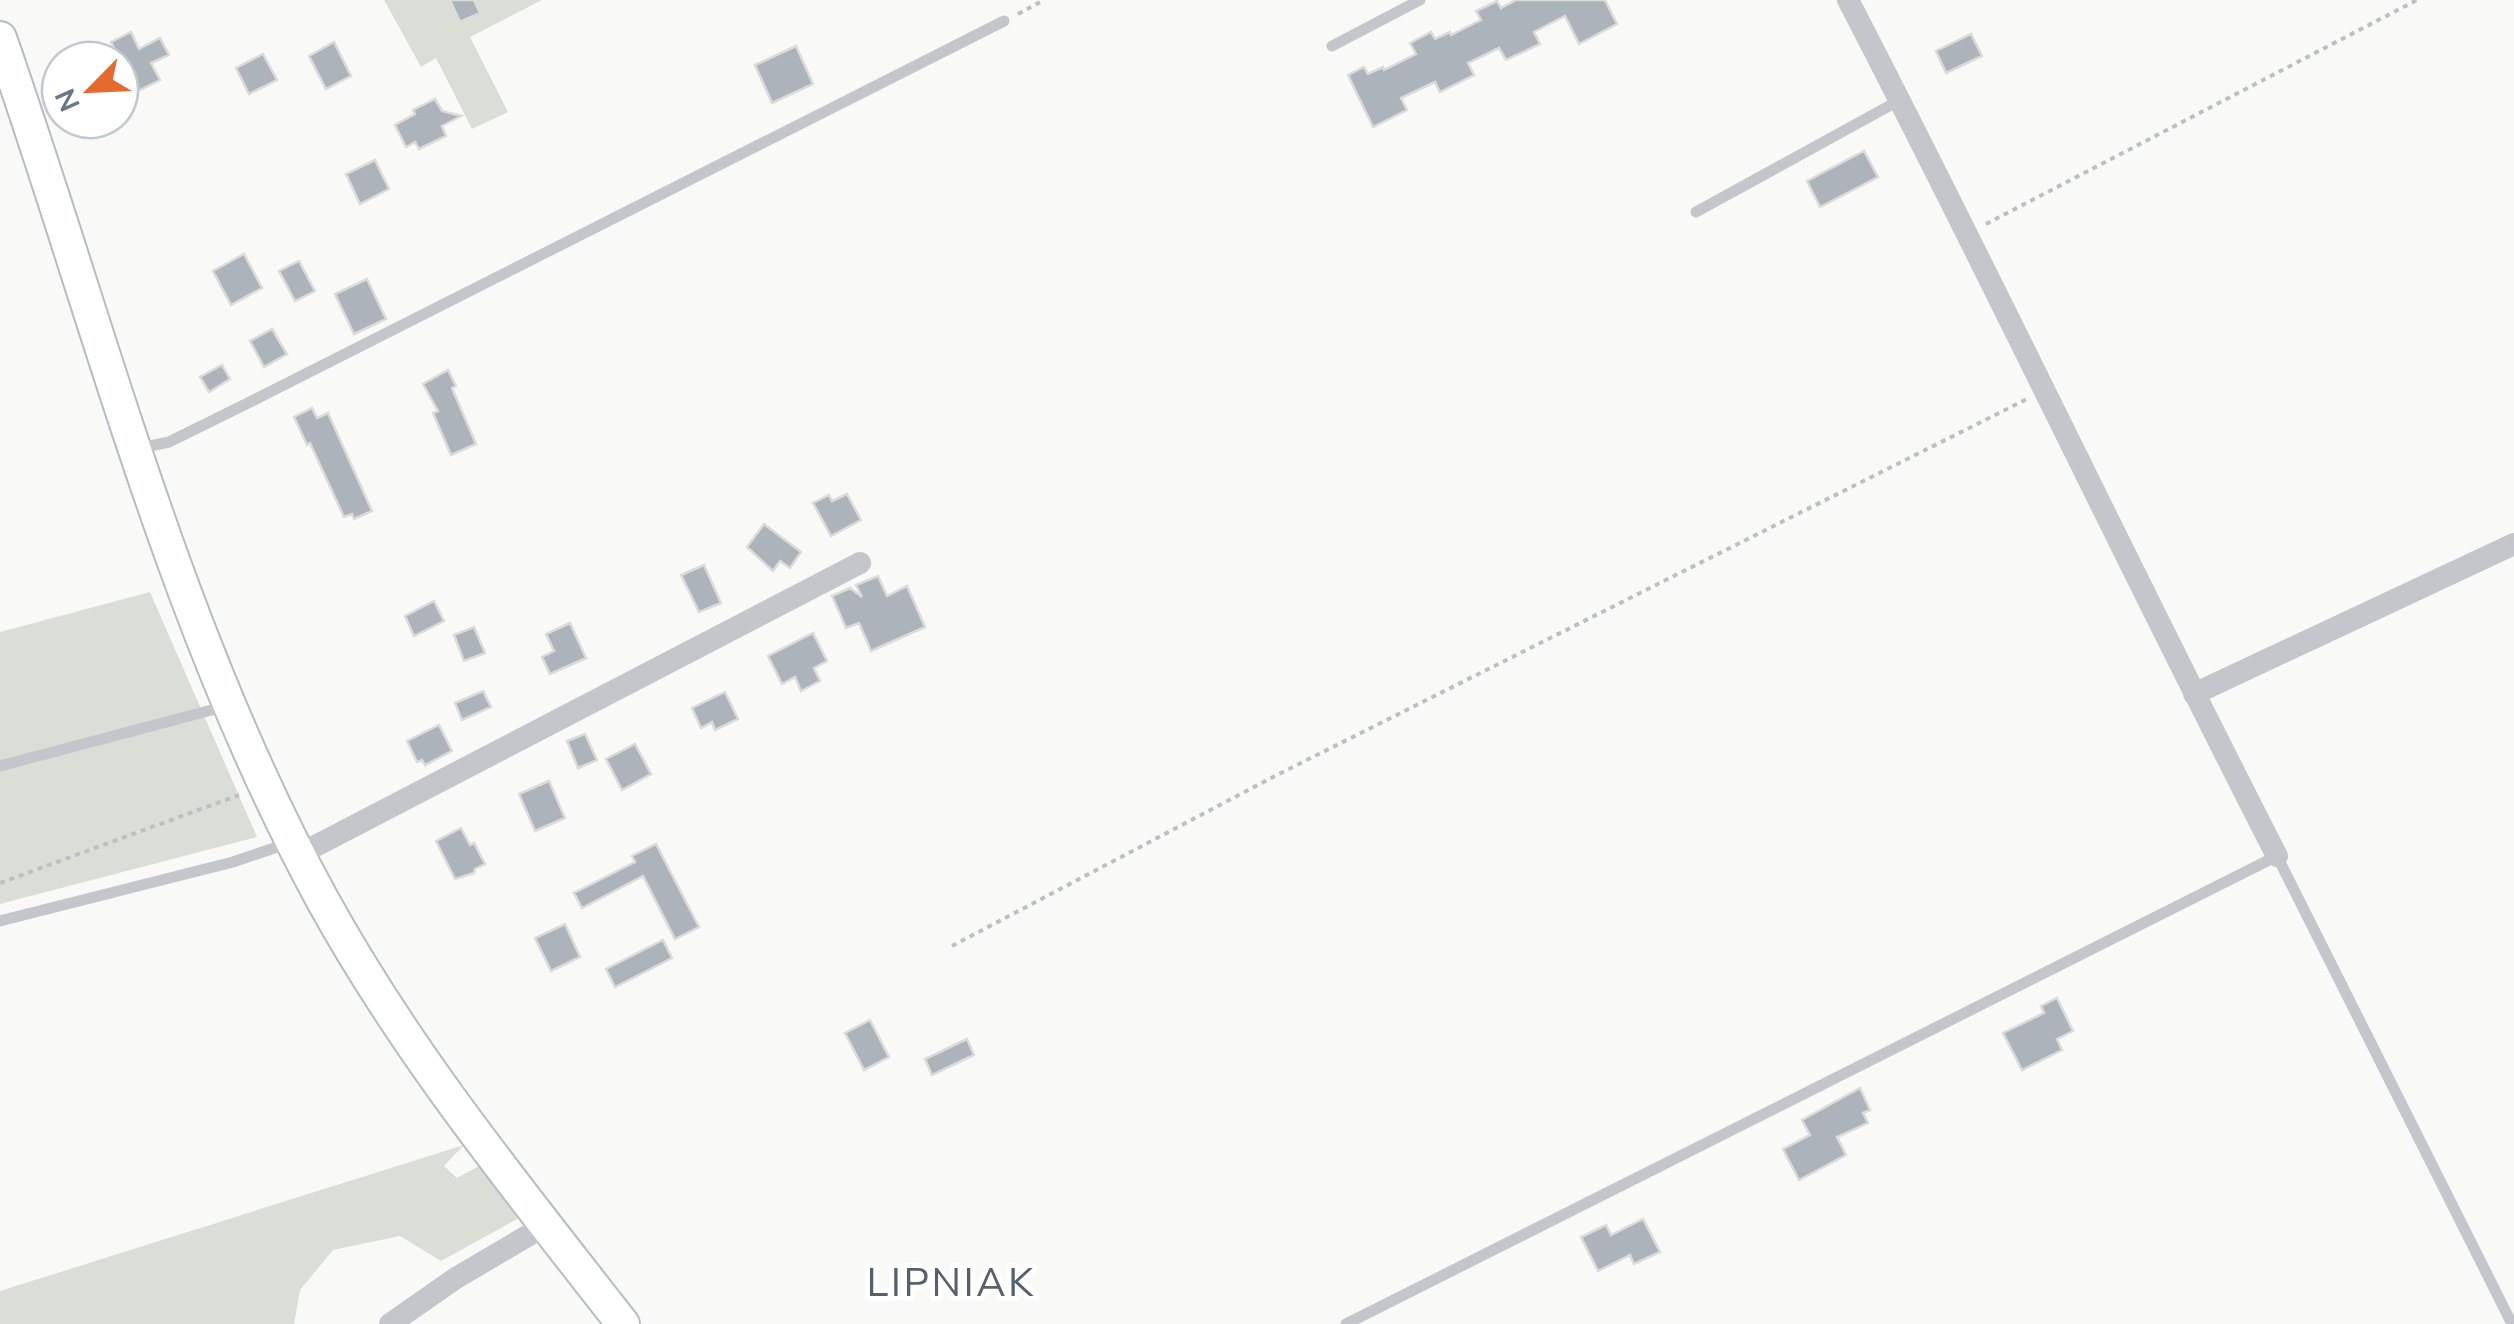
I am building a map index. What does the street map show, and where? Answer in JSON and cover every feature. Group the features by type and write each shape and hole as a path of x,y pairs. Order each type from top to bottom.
{"street":[{"path":"1848,0 1969,233 2277,856"},
{"path":"0,38 11,90 133,450 230,704 296,848 352,952 400,1027 623,1324"},
{"path":"2194,694 2514,544"},
{"path":"296,848 860,564"},
{"path":"390,1324 443,1286 546,1225"}],"lane":[{"path":"1332,46 1420,0"},
{"path":"133,450 169,442 1004,20"},
{"path":"1696,212 1900,100"},
{"path":"0,766 230,704"},
{"path":"0,921 296,848"},
{"path":"1346,1324 2277,856 2512,1324"}],"path":[{"path":"1004,20 1044,0"},
{"path":"1969,233 2417,0"},
{"path":"952,946 1273,778 2044,390"},
{"path":"0,883 266,786"}],"shaded area":[{"path":"384,0 542,0 470,37 508,112 472,129 436,58 421,67"},
{"path":"150,592 257,837 0,904 0,632"},
{"path":"464,1145 444,1166 457,1178 479,1166 519,1218 441,1261 400,1236 333,1250 300,1290 294,1324 0,1324 0,1291"}],"building":[{"path":"450,0 474,0 480,13 460,22"},
{"path":"1516,0 1605,0 1617,24 1579,44 1565,16 1534,32 1540,44 1506,60 1499,48 1468,63 1474,75 1440,92 1435,82 1401,98 1407,110 1373,127 1348,75 1364,67 1368,74 1383,67 1384,70 1416,54 1410,43 1431,32 1435,39 1450,32 1451,35 1481,20 1476,11 1497,1 1501,8"},
{"path":"131,32 135,40 115,40"},
{"path":"1971,34 1982,56 1946,73 1936,51"},
{"path":"160,38 169,55 151,63 160,80 140,90 140,48"},
{"path":"334,42 351,76 326,89 309,56"},
{"path":"796,46 813,84 772,103 755,65"},
{"path":"263,54 277,80 249,94 236,68"},
{"path":"435,99 442,111 461,116 442,126 446,136 419,149 415,142 406,147 395,125"},
{"path":"1864,151 1878,177 1820,207 1807,181"},
{"path":"375,160 389,189 360,204 346,174"},
{"path":"244,254 262,288 231,305 213,271"},
{"path":"299,261 315,291 295,301 279,271"},
{"path":"367,279 386,319 354,334 335,294"},
{"path":"272,329 287,354 264,367 250,341"},
{"path":"222,365 230,379 209,392 200,377"},
{"path":"448,370 476,444 451,455 433,413 438,411 423,384"},
{"path":"312,408 317,418 328,413 372,511 354,519 352,514 344,517 294,417"},
{"path":"847,494 861,520 831,536 813,503 829,495 832,501"},
{"path":"764,524 801,552 790,568 780,561 773,571 747,547"},
{"path":"704,565 721,603 699,612 681,575"},
{"path":"878,576 887,596 907,586 925,627 871,651 859,623 846,628 832,596 850,588 862,597 856,585"},
{"path":"434,601 444,621 414,636 405,616"},
{"path":"570,623 586,658 550,674 542,657 554,651 546,634"},
{"path":"474,627 485,653 464,661 454,635"},
{"path":"813,633 827,661 814,668 820,681 801,691 795,677 782,684 768,656"},
{"path":"483,691 491,707 462,720 455,703"},
{"path":"725,692 738,719 715,730 712,722 701,728 692,708"},
{"path":"439,725 452,751 425,765 422,760 417,762 407,741"},
{"path":"585,734 597,760 578,768 567,741"},
{"path":"635,744 651,774 622,790 606,759"},
{"path":"549,781 565,818 535,831 519,794"},
{"path":"461,828 485,864 474,873 455,879 436,841"},
{"path":"656,844 699,927 675,939 643,876 582,908 574,893 635,862 632,856"},
{"path":"565,924 580,957 551,971 535,938"},
{"path":"663,940 672,958 615,987 606,969"},
{"path":"2057,998 2073,1031 2057,1039 2062,1050 2022,1070 2003,1033 2044,1013 2041,1006"},
{"path":"870,1020 889,1057 864,1070 845,1033"},
{"path":"967,1039 974,1055 932,1075 925,1059"},
{"path":"1860,1088 1870,1110 1863,1113 1868,1123 1837,1137 1846,1155 1799,1180 1783,1149 1810,1135 1802,1120"},
{"path":"1643,1219 1660,1252 1634,1264 1630,1255 1598,1271 1581,1237 1606,1225 1611,1235"}],"district":[{"name":"LIPNIAK","path":"951,1283"}]}
